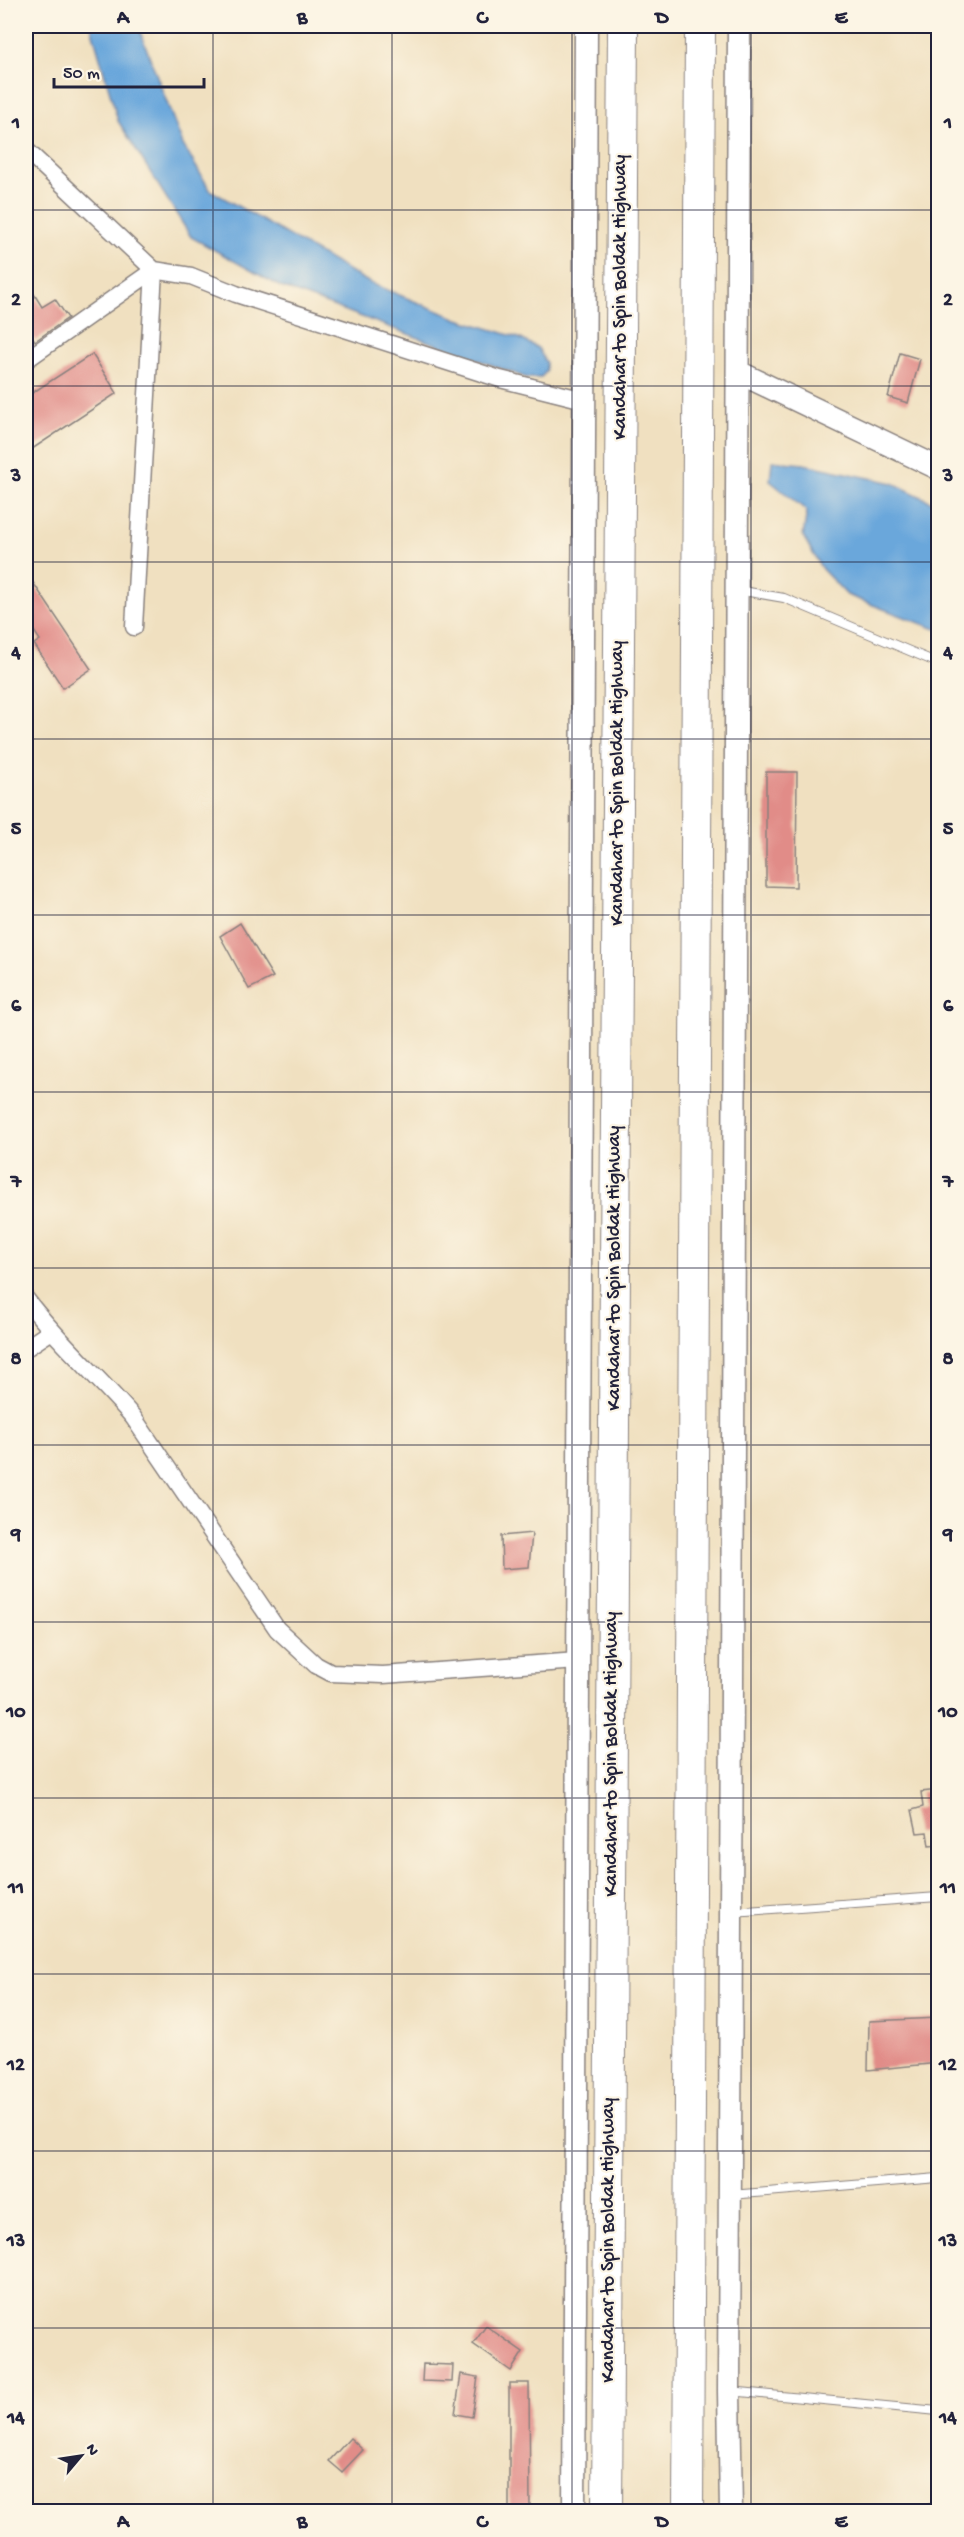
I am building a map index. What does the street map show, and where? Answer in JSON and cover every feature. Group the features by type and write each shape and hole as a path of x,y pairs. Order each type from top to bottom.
{"highway":[{"name":"Kandahar to Spin Boldak Highway","path":"608,2511 623,26"},
{"path":"688,2511 700,26"}],"street":[{"path":"574,2511 586,26"},
{"path":"731,2511 729,2391 739,26"},
{"path":"26,150 154,270 191,276 236,294 500,379 584,400"},
{"path":"26,360 154,270"},
{"path":"134,627 154,270"},
{"path":"738,372 939,468"},
{"path":"26,1299 50,1332 133,1417 277,1629 316,1665 331,1673 383,1675 578,1661"},
{"path":"26,1348 50,1332"}],"lane":[{"path":"737,590 784,598 939,663"},
{"path":"731,1912 939,1897"},
{"path":"730,2195 939,2178"},
{"path":"729,2391 939,2411"},
{"path":"917,2511 939,2506"}],"water":[{"path":"91,26 138,26 183,145 210,190 370,283 458,319 519,338 538,348 546,363 546,372 540,378 527,378 281,287 191,237 118,121"},
{"path":"772,461 804,464 893,483 938,505 938,630 847,595 822,569 803,536 807,511 770,481"}],"building":[{"path":"26,281 42,307 55,299 68,318 35,341 26,327"},
{"path":"900,353 920,359 908,403 888,397"},
{"path":"92,354 117,393 26,453 26,397"},
{"path":"26,572 91,669 63,688 34,644 40,640 26,619"},
{"path":"766,772 797,772 796,887 766,886"},
{"path":"240,923 273,977 249,989 220,936"},
{"path":"532,1533 529,1567 502,1569 501,1536"},
{"path":"939,1790 939,1845 929,1846 927,1832 917,1833 912,1810 923,1807 921,1792"},
{"path":"939,2018 939,2063 868,2070 869,2021"},
{"path":"486,2326 523,2352 511,2371 473,2344"},
{"path":"423,2364 453,2365 452,2382 422,2381"},
{"path":"461,2374 478,2377 472,2417 455,2414"},
{"path":"509,2383 529,2383 530,2511 509,2511"},
{"path":"350,2438 363,2450 342,2472 329,2461"}]}
